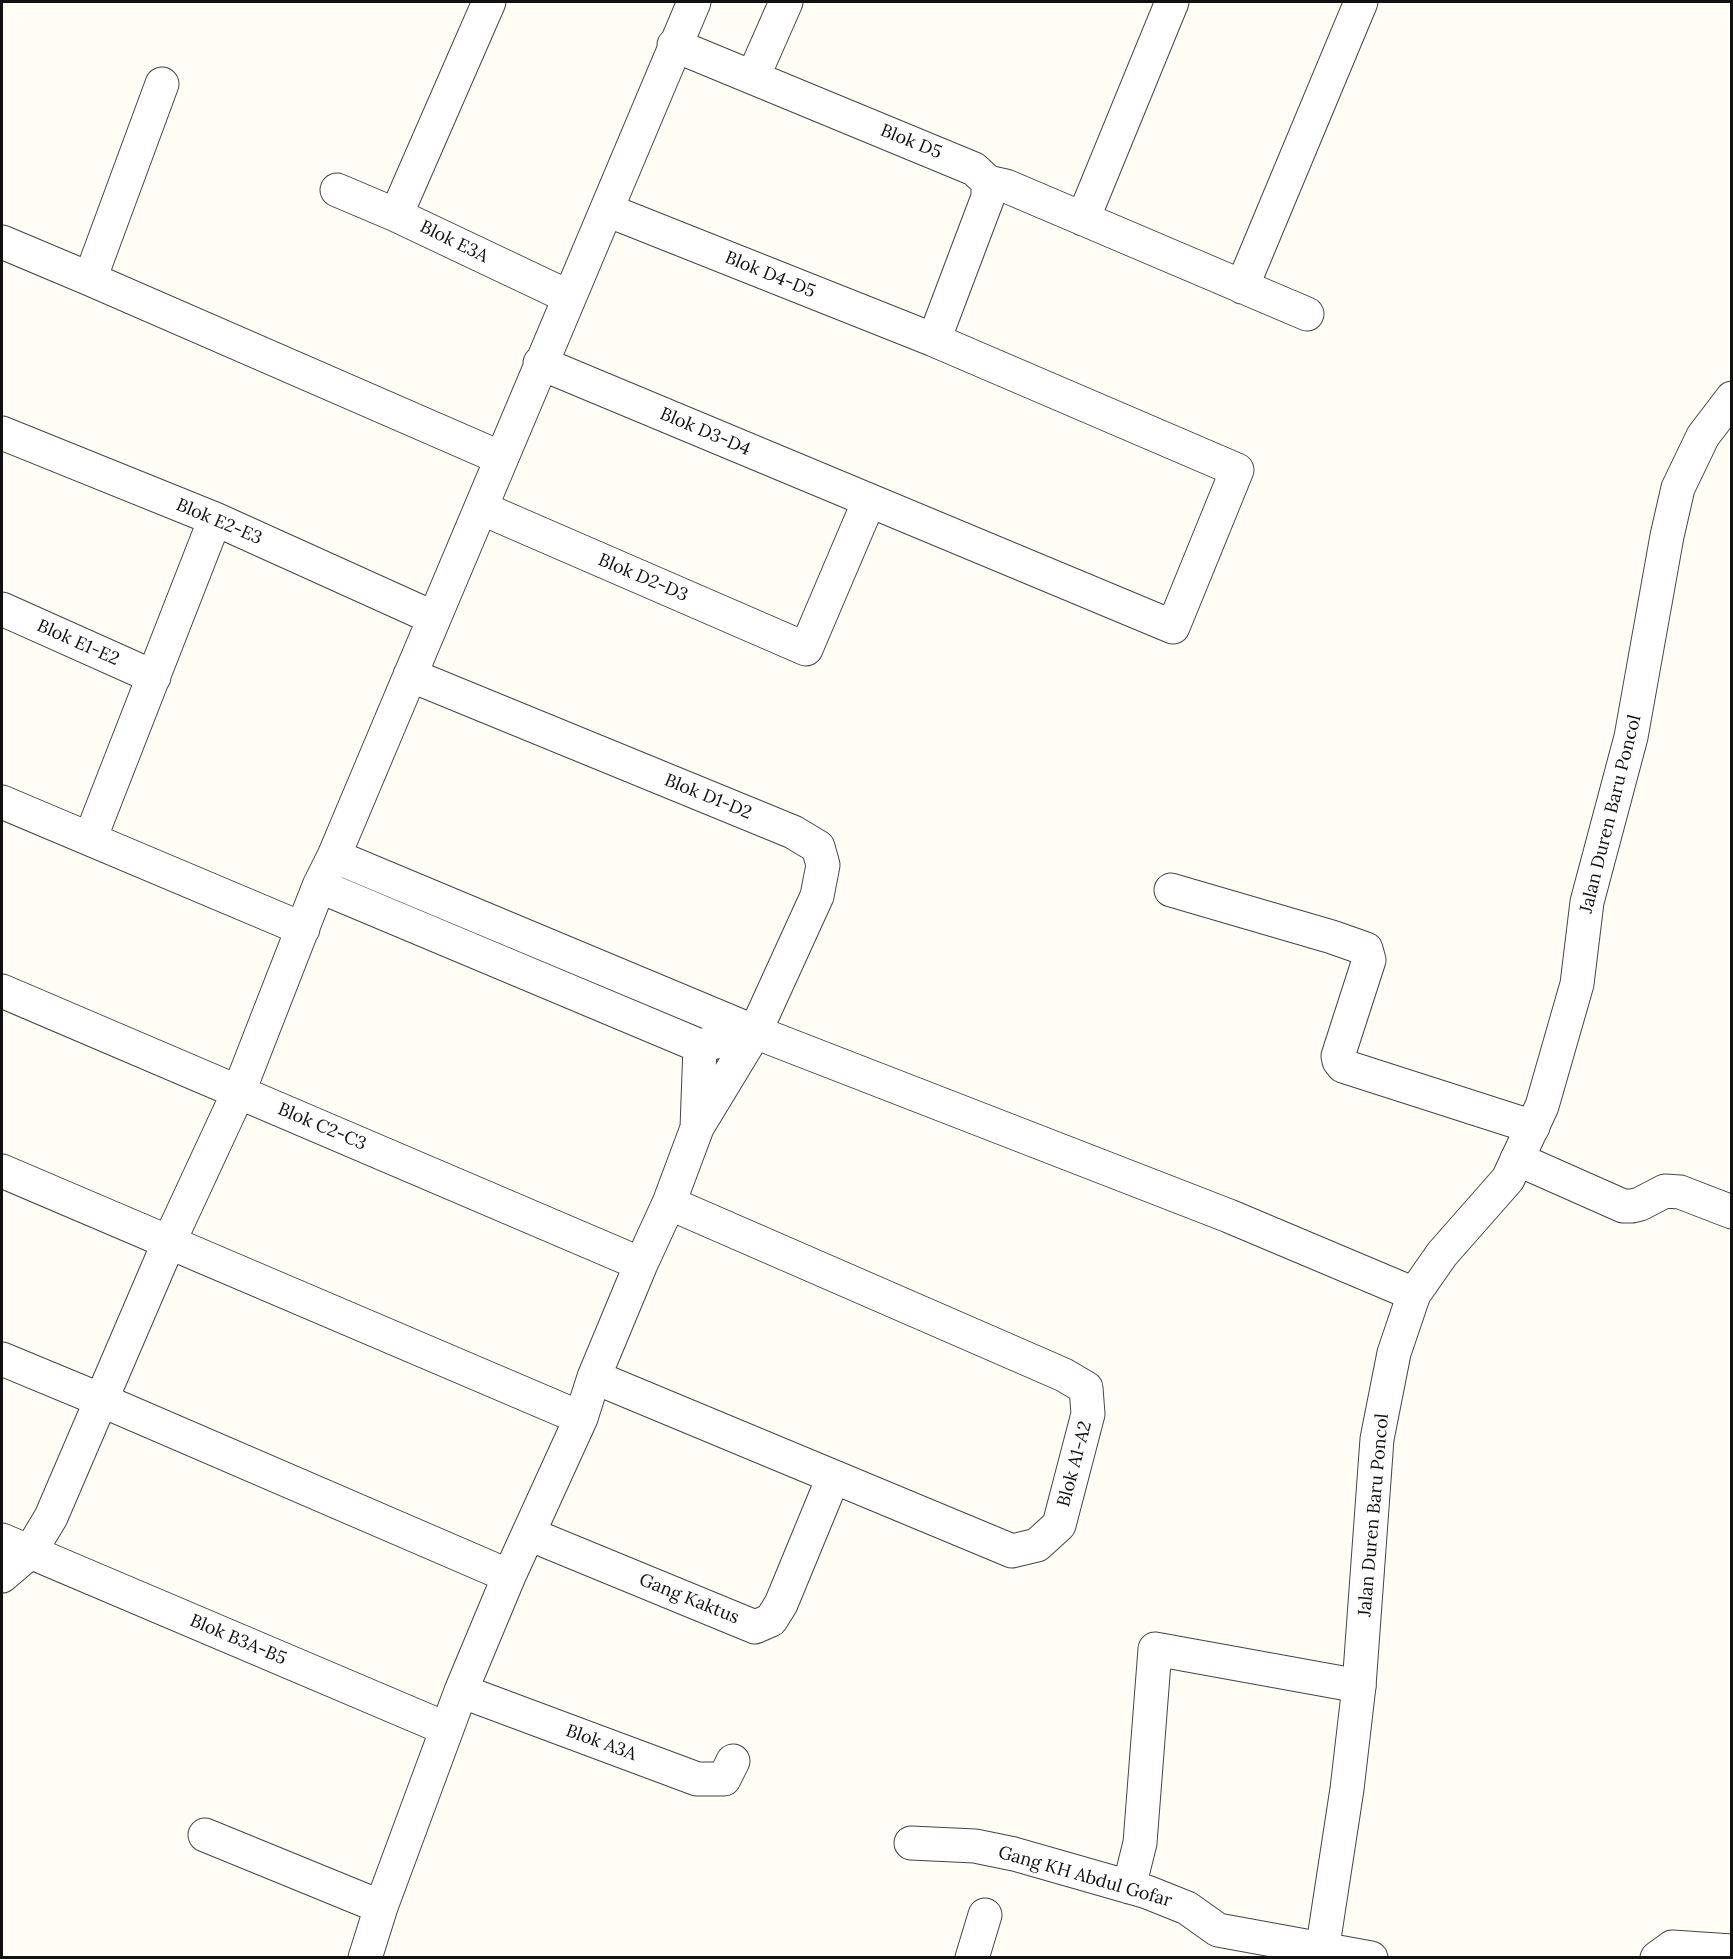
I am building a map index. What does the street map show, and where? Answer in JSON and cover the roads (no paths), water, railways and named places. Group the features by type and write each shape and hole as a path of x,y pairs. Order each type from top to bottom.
{"street":[{"path":"396,214 489,2"},
{"path":"2,1576 16,1546 51,1517 169,1242 239,1091 319,886 334,856 694,2"},
{"path":"753,77 786,2"},
{"path":"1083,219 1172,2"},
{"path":"1242,287 1361,2"},
{"name":"Blok D5","path":"674,45 974,169 988,182 1006,186 1307,314"},
{"path":"90,279 162,84"},
{"path":"934,340 988,197 988,182"},
{"name":"Blok E3A","path":"337,190 396,214 569,297"},
{"name":"Blok D4-D5","path":"607,210 934,340 1237,470 1173,627 869,501"},
{"path":"2,242 501,458"},
{"name":"Blok D3-D4","path":"540,363 869,501"},
{"name":"Jalan Duren Baru Poncol","path":"1322,1953 1347,1789 1359,1686 1377,1439 1394,1353 1414,1294 1442,1254 1508,1179 1542,1106 1577,984 1587,902 1631,737 1667,536 1678,488 1703,436 1731,398"},
{"name":"Blok E2-E3","path":"2,433 215,519 434,618"},
{"name":"Blok D2-D3","path":"481,507 806,648 869,501"},
{"path":"90,840 215,519"},
{"name":"Blok E1-E2","path":"2,609 154,677"},
{"name":"Blok D1-D2","path":"410,675 793,832 818,847 824,865 817,896 755,1032 697,1128"},
{"path":"2,802 303,929"},
{"path":"334,856 755,1032 1218,1212 1414,1294"},
{"path":"319,886 700,1046 755,1032"},
{"path":"1171,890 1366,949 1369,960 1338,1056 1343,1066 1533,1127"},
{"name":"Blok C2-C3","path":"2,991 641,1264"},
{"path":"365,1958 381,1907 461,1691 509,1576 581,1418 594,1377 669,1203 697,1128 700,1046"},
{"path":"1517,1159 1623,1206 1640,1204 1665,1191 1680,1192 1731,1212"},
{"path":"2,1172 581,1418"},
{"name":"Blok A1-A2","path":"594,1377 1012,1551 1037,1545 1059,1525 1088,1414 1086,1388 1064,1375 669,1203"},
{"path":"2,1359 509,1576"},
{"name":"Gang Kaktus","path":"529,1534 755,1627 771,1620 781,1604 833,1478"},
{"name":"Blok B3A-B5","path":"16,1546 447,1729"},
{"path":"1129,1887 1140,1844 1155,1649 1359,1686"},
{"name":"Blok A3A","path":"461,1691 697,1779 724,1779 733,1761"},
{"path":"205,1835 381,1907"},
{"name":"Gang KH Abdul Gofar","path":"911,1843 975,1846 1014,1854 1129,1887 1187,1908 1214,1944 1371,1958"},
{"path":"972,1958 985,1915"},
{"path":"1657,1958 1672,1947 1731,1951"}]}
